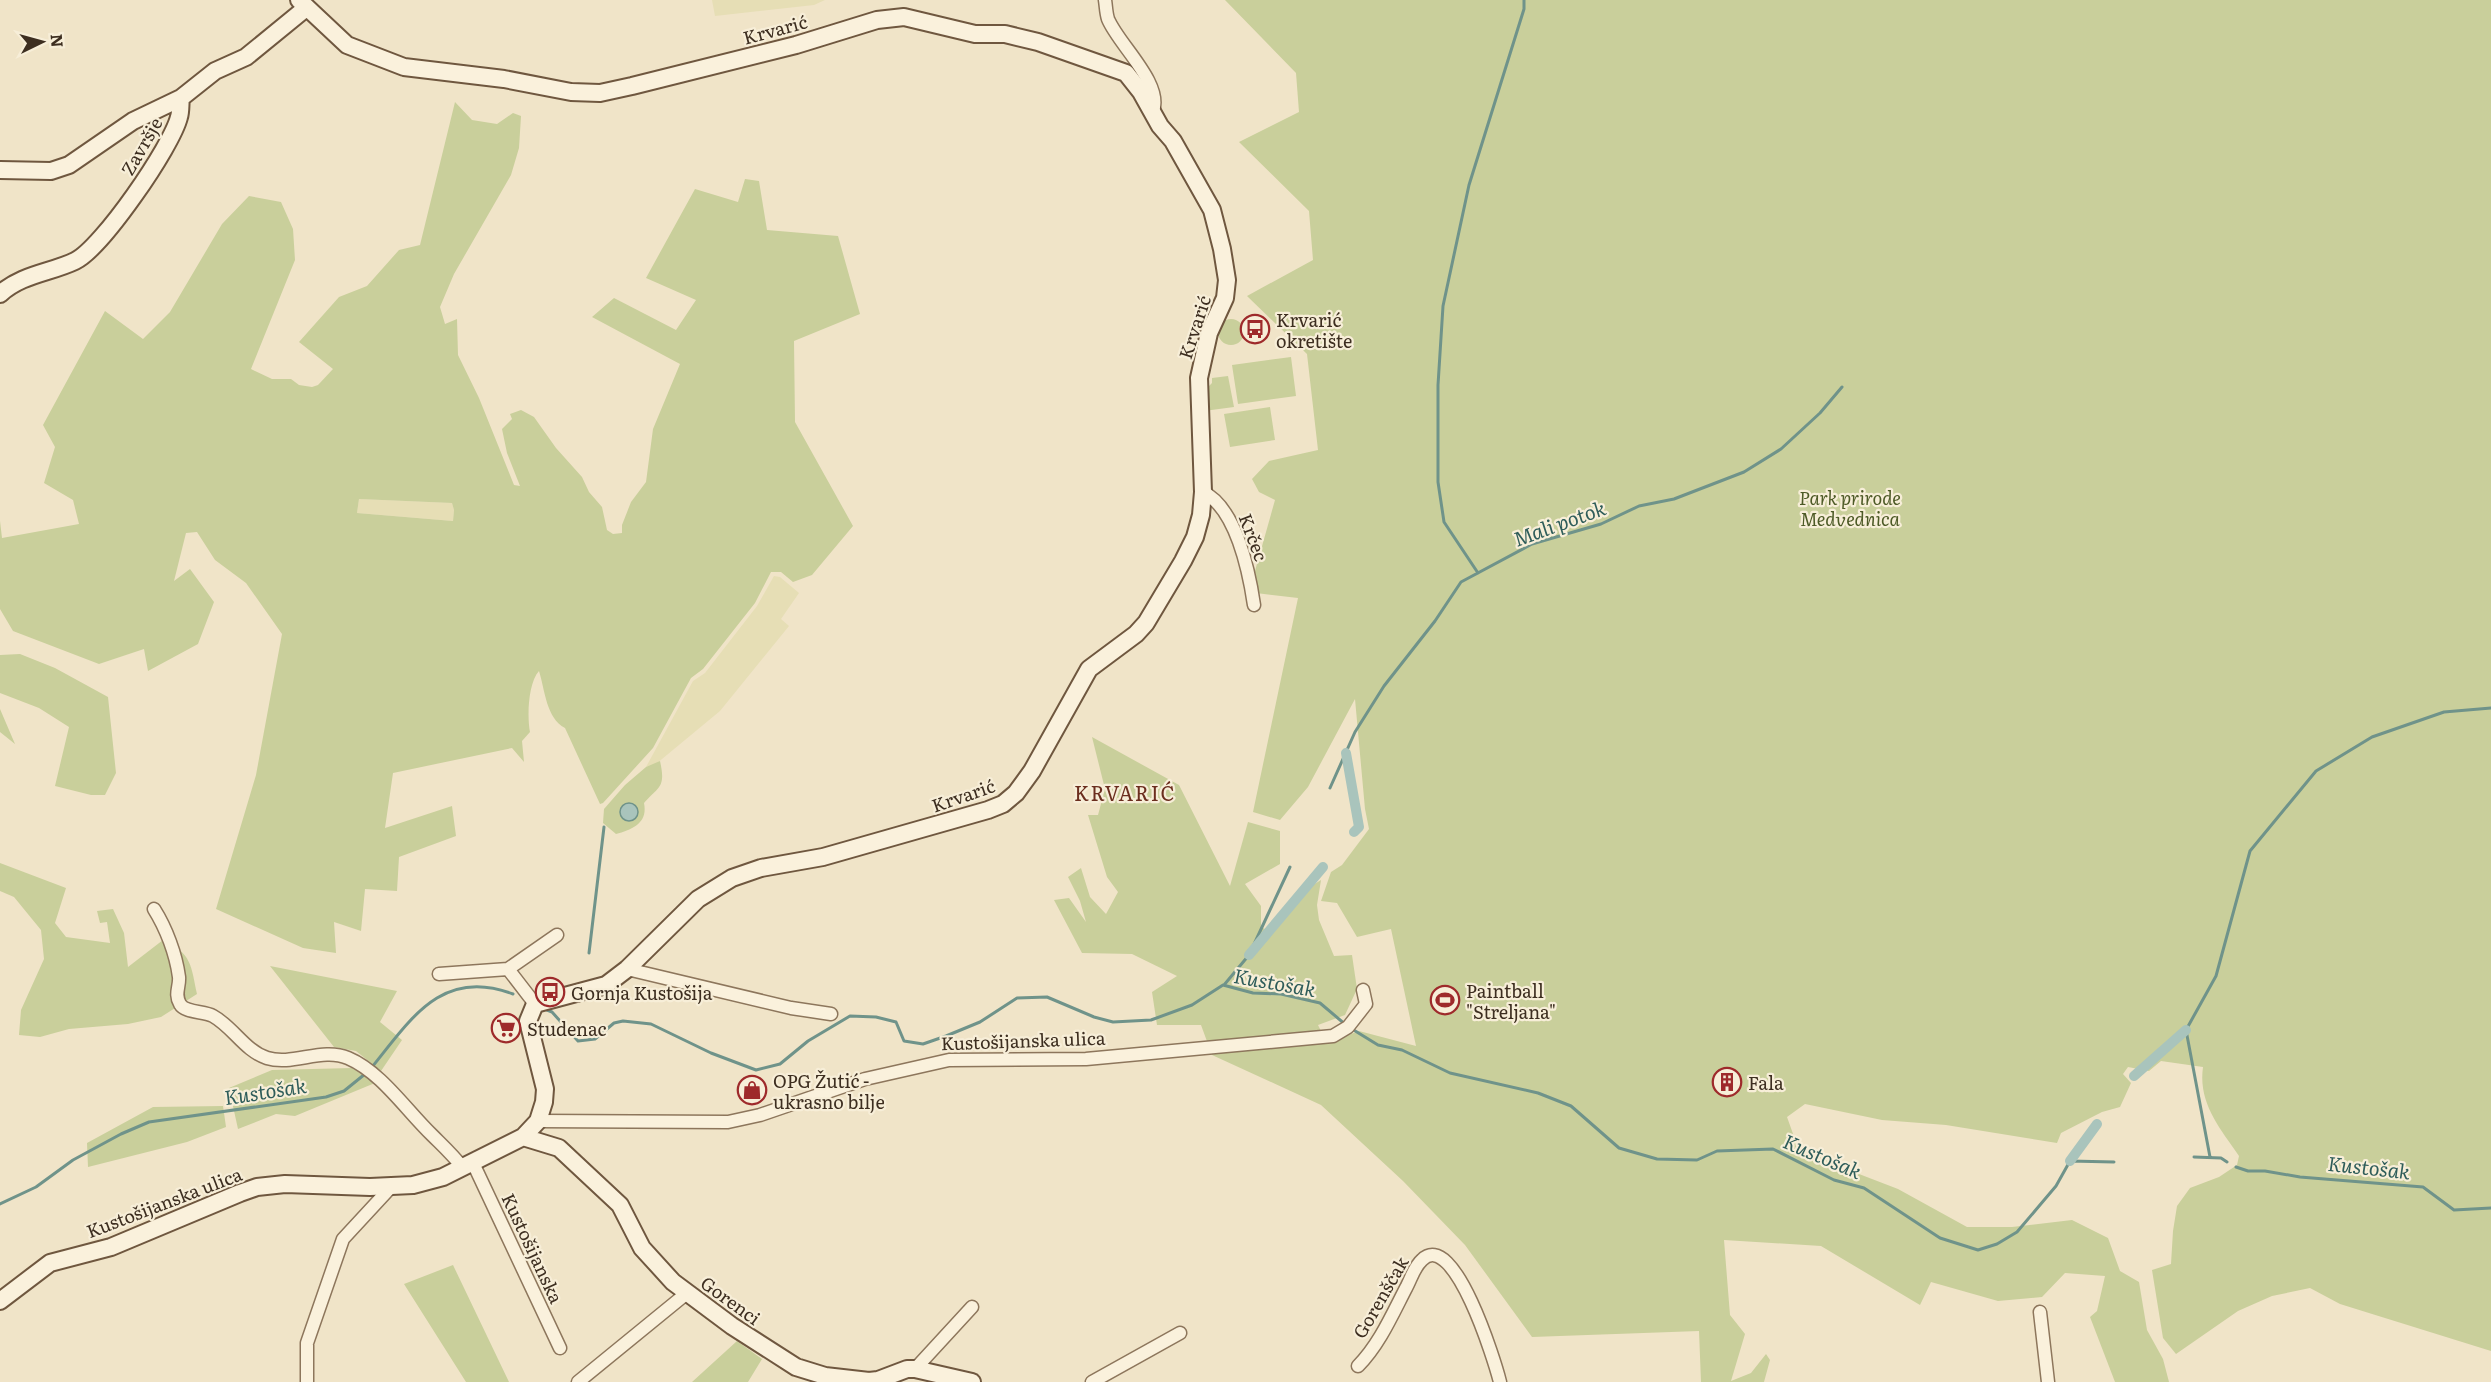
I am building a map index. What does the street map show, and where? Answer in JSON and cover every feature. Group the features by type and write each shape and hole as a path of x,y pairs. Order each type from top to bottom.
{"street":[{"path":"1105,0 1108,20 1153,91 1155,106 1153,111"},
{"path":"0,170 41,172 60,169 89,153 133,121 181,98 215,72 246,57 307,3"},
{"name":"Krvarić","path":"307,3 347,45 404,67 428,72 504,79 571,92 600,93 796,45 877,20 904,18 975,34 1005,34 1038,42 1126,73 1153,111 1160,126 1173,141 1212,210 1227,280 1225,298 1209,333 1199,378 1203,492 1195,537 1154,612 1136,634 1089,669 1032,771 1016,793 1003,804 823,857 760,868 732,878 698,899 627,969 606,985 535,1004"},
{"name":"Završje","path":"0,294 26,277 76,260 98,240 153,168 169,141 179,116 181,98"},
{"name":"Krčec","path":"1203,492 1212,496 1223,510 1234,532 1248,569 1254,605"},
{"name":"Kustošijanska","path":"154,909 163,923 173,954 180,979 177,994 179,1003 183,1007 210,1014 224,1023 258,1054 269,1059 333,1054 347,1057 364,1067 406,1106 432,1135 468,1166 560,1348"},
{"path":"439,974 508,969 557,935"},
{"path":"508,969 535,1004 528,1021 545,1089 538,1121"},
{"path":"627,969 791,1008 831,1014"},
{"name":"Kustošijanska ulica","path":"0,1301 50,1263 111,1247 198,1209 257,1188 301,1183 392,1186 428,1182 468,1166 523,1137 538,1121 728,1122 760,1115 865,1079 949,1060 1086,1059 1333,1036 1348,1027 1366,1004 1363,990"},
{"name":"Gorenci","path":"523,1137 559,1149 620,1204 648,1257 673,1282 749,1338 796,1368 825,1376 869,1381 907,1369 929,1370 972,1382"},
{"path":"307,1382 307,1343 344,1239 392,1186"},
{"name":"Gorenščak","path":"1358,1366 1385,1328 1417,1266 1432,1254 1443,1258 1475,1308 1500,1382"},
{"path":"578,1382 687,1293"},
{"path":"915,1369 972,1307"},
{"path":"2040,1312 2048,1382"},
{"path":"1092,1382 1180,1333"}],"shaded area":[{"path":"712,0 825,0 814,5 715,16"},
{"path":"359,499 452,503 453,521 357,513"},
{"path":"774,576 780,577 799,593 781,619 789,626 720,711 656,764 646,767 693,681 705,673 757,606"}],"green space":[{"name":"Park prirode Medvednica","path":"1225,0 2491,0 2491,1351 2340,1304 2310,1288 2272,1296 2238,1311 2176,1354 2163,1338 2152,1270 2171,1264 2177,1206 2190,1188 2219,1177 2237,1165 2239,1156 2218,1125 2207,1103 2202,1080 2203,1067 2161,1061 2149,1071 2128,1067 2123,1074 2131,1083 2120,1107 2102,1112 2061,1133 2057,1143 1946,1125 1882,1120 1805,1104 1787,1117 1797,1145 1846,1169 1898,1189 1967,1227 2012,1227 2072,1220 2108,1238 2120,1271 2139,1282 2147,1330 2163,1359 2169,1382 2115,1382 2090,1317 2097,1311 2105,1276 2065,1273 2042,1297 1998,1301 1931,1282 1920,1305 1821,1246 1724,1240 1730,1315 1745,1334 1731,1381 1751,1373 1766,1354 1770,1360 1764,1382 1701,1382 1699,1331 1532,1337 1465,1245 1403,1181 1321,1105 1212,1055 1201,1025 1157,1025 1152,992 1177,976 1132,954 1082,953 1054,900 1069,898 1086,922 1080,901 1068,877 1081,868 1090,897 1106,914 1118,892 1107,877 1088,815 1098,815 1105,789 1092,737 1179,785 1230,886 1248,822 1280,831 1280,864 1245,884 1261,906 1261,927 1273,933 1313,885 1321,880 1317,905 1319,920 1334,956 1352,955 1357,989 1345,1015 1318,1025 1327,1043 1359,1031 1416,1046 1391,929 1357,937 1337,903 1321,901 1331,872 1342,865 1369,829 1365,809 1355,699 1308,787 1280,820 1253,812 1298,598 1256,593 1255,571 1275,500 1259,492 1252,479 1269,461 1318,450 1307,354 1247,296 1313,260 1309,211 1239,142 1299,112 1296,73"},
{"path":"455,102 472,120 497,124 513,113 521,116 519,148 511,175 454,274 440,307 445,324 457,319 458,355 479,398 514,485 520,486 507,453 502,429 512,419 510,414 521,410 534,417 556,448 582,477 589,492 602,507 607,530 613,534 622,533 622,525 631,502 646,482 653,429 680,364 592,317 614,298 676,330 696,300 646,278 695,189 738,202 745,179 759,181 767,230 838,236 860,314 794,341 795,422 853,526 812,575 793,582 781,572 771,572 755,603 703,669 691,678 653,748 603,803 600,804 565,728 550,711 539,671 535,676 531,692 530,732 522,741 524,762 512,748 393,773 385,828 452,806 456,836 399,857 397,891 365,889 361,931 334,922 336,953 303,948 216,909 256,775 282,634 246,583 215,560 197,532 186,533 174,581 190,569 214,602 198,644 148,671 144,649 99,664 13,631 0,609 0,521 2,538 79,524 73,500 44,483 55,447 43,425 105,311 143,339 170,312 222,224 249,196 281,202 293,229 295,260 251,369 272,379 291,379 299,385 312,387 318,385 333,369 299,342 339,297 367,286 399,250 420,245","holes":["359,499 452,503 453,521 357,513"]},
{"path":"1231,319 1240,323 1244,332 1240,341 1231,345 1222,341 1218,332 1222,323"},
{"path":"1291,357 1296,396 1238,404 1232,365"},
{"path":"1228,376 1234,407 1204,411 1206,389 1212,383 1212,378"},
{"path":"1270,407 1275,440 1230,447 1224,414"},
{"path":"20,654 55,668 108,697 116,773 105,795 91,795 55,786 69,727 39,708 0,693 0,655"},
{"path":"0,709 15,744 0,732"},
{"path":"660,761 662,782 644,803 644,816 638,824 616,834 603,823 604,809 625,785 646,767"},
{"path":"0,863 66,888 55,923 66,937 110,943 107,922 100,923 97,911 113,909 124,933 128,967 163,940 173,945 189,961 197,994 161,1017 128,1024 69,1029 40,1037 19,1035 21,1010 44,959 41,930 14,897 0,891"},
{"path":"270,966 397,991 380,1022 402,1040 381,1071 356,1051 334,1047"},
{"path":"352,1068 375,1083 295,1116 276,1114 238,1129 229,1088 272,1070"},
{"path":"223,1106 226,1127 187,1142 88,1167 87,1143 153,1107"},
{"path":"453,1265 509,1382 466,1382 404,1284"},
{"path":"737,1341 762,1359 748,1382 692,1382"}],"water":[{"path":"629,803 635,806 638,812 635,818 629,821 623,818 620,812 623,806"}],"waterway":[{"path":"1478,573 1444,522 1438,482 1438,385 1443,306 1469,185 1524,9 1524,0"},
{"name":"Mali potok","path":"1330,788 1355,732 1384,686 1435,621 1461,582 1532,544 1601,524 1639,506 1674,499 1744,472 1781,449 1820,413 1842,387"},
{"path":"2210,1157 2186,1030 2216,976 2250,851 2316,771 2372,737 2444,712 2491,708"},
{"path":"1346,753 1359,827 1354,832"},
{"path":"589,953 604,827"},
{"name":"Mali potok","path":"1224,985 1249,955 1290,867"},
{"path":"1249,955 1323,867"},
{"name":"Kustošak","path":"547,1010 552,1012 578,1041 595,1039 614,1023 623,1021 651,1024 711,1053 756,1070 780,1064 808,1041 850,1016 876,1017 896,1022 904,1041 923,1044 980,1022 1017,998 1047,997 1094,1017 1113,1022 1151,1020 1192,1005 1223,985 1253,993 1281,994 1320,1003 1346,1025"},
{"name":"Kustošak","path":"372,1067 415,1016 430,1002 447,993 466,987 488,987 513,994"},
{"name":"Kustošak","path":"1352,1029 1378,1045 1402,1050 1450,1073 1538,1093 1571,1106 1619,1148 1657,1159 1697,1160 1717,1151 1773,1149 1834,1180 1864,1188 1940,1238 1978,1250 1997,1244 2017,1232 2056,1186 2070,1161 2114,1162"},
{"path":"2134,1076 2186,1030"},
{"name":"Kustošak","path":"0,1204 36,1187 73,1160 149,1122 326,1097 344,1091 365,1074"},
{"path":"2070,1161 2097,1124"},
{"name":"Kustošak","path":"2194,1157 2221,1158 2227,1162"},
{"name":"Kustošak","path":"2236,1167 2248,1171 2265,1171 2300,1177 2423,1187 2454,1210 2491,1208"}],"place":[{"name":"Krvarić okretište","path":"1255,329"},
{"name":"Gornja Kustošija","path":"550,992"},
{"name":"Paintball \"Streljana\"","path":"1445,1000"},
{"name":"Studenac","path":"506,1028"},
{"name":"Fala","path":"1727,1082"},
{"name":"OPG Žutić - ukrasno bilje","path":"752,1090"}],"district":[{"name":"KRVARIĆ","path":"1125,792"}]}
